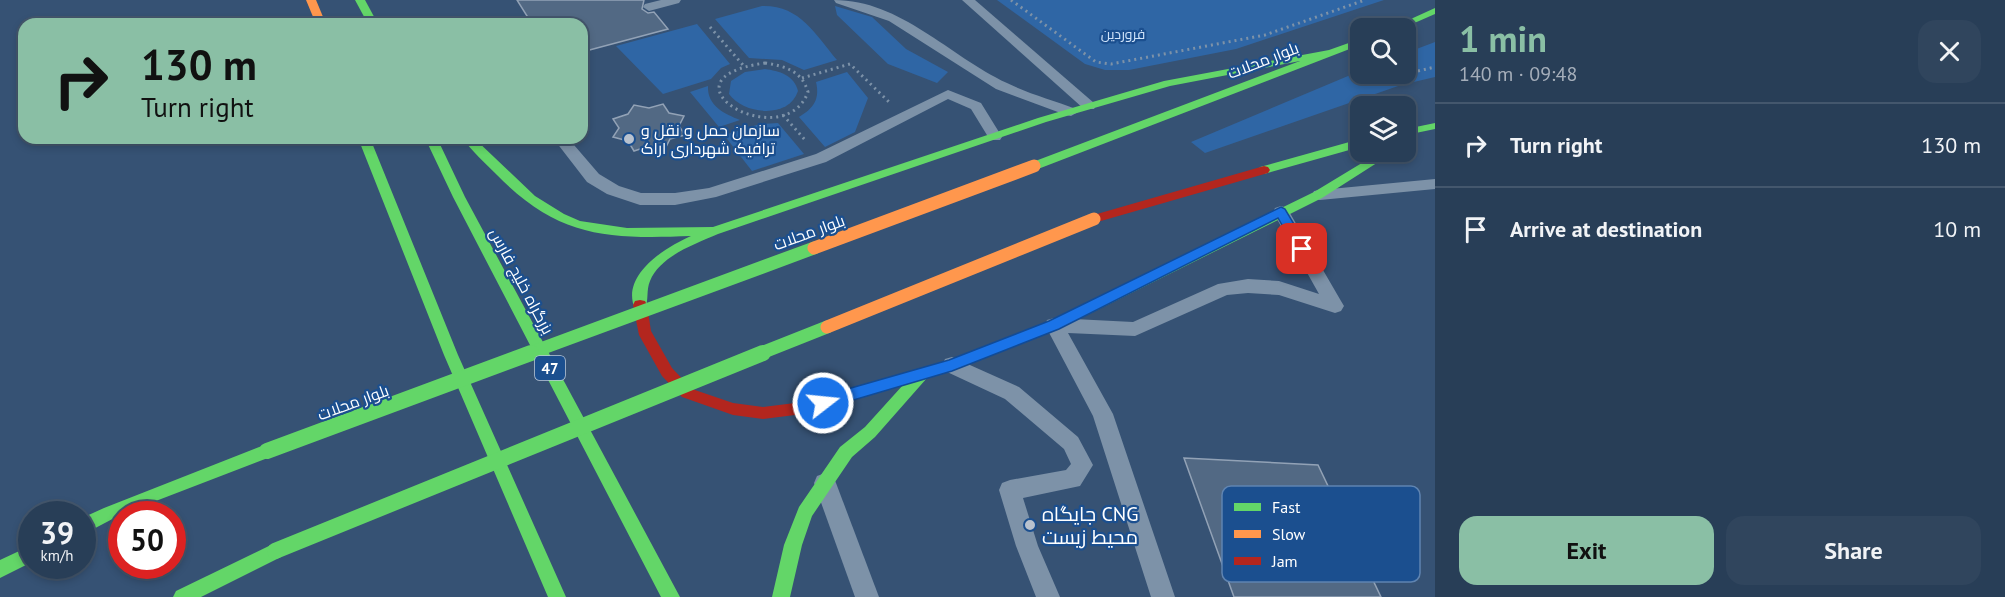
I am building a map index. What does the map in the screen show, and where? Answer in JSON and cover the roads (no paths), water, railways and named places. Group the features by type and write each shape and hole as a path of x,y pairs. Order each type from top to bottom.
{"main road":[{"path":"311,0 318,18"},
{"path":"360,0 370,18"},
{"path":"1416,19 1435,11"},
{"name":"بلوار محلات","path":"96,520 267,451 1034,166 1350,45"},
{"path":"1328,53 1168,83 1089,106 714,231 665,253 646,274 639,296 644,331 667,372 687,393 733,409 764,413 803,408 952,365 1054,325 1318,195 1372,162"},
{"path":"1416,130 1431,127"},
{"path":"1416,135 1431,127"},
{"path":"366,144 451,356 556,597"},
{"name":"بزرگراه خلیج فارس","path":"434,144 459,197 671,597"},
{"path":"474,144 498,169 541,206 576,224 603,229 714,231"},
{"path":"182,597 275,551 1094,219 1350,146"},
{"path":"780,597 790,555 805,512 824,482 846,453 870,432 922,374"},
{"path":"0,569 18,560"}],"lane":[{"path":"649,7 675,0"},
{"path":"840,0 893,18 1002,86 1071,112"},
{"path":"968,0 1089,106"},
{"path":"565,144 593,178 613,190 640,199 675,199 710,193 821,158 948,94 976,106 995,137"},
{"path":"1318,195 1435,184"},
{"path":"1054,325 1136,329 1224,289 1248,286 1279,288 1335,306 1281,212"},
{"path":"1054,325 1103,414 1163,597"},
{"path":"952,365 1012,393 1071,443 1082,465 1072,479 1010,490 1027,546 1048,597"},
{"path":"824,482 867,597"}],"place":[{"name":"سازمان حمل و نقل و ترافیک شهرداری اراک","path":"629,139"},
{"name":"جایگاه CNG محیط زیست","path":"1030,525"}],"park label":[{"name":"فروردین","path":"1123,34"}]}
